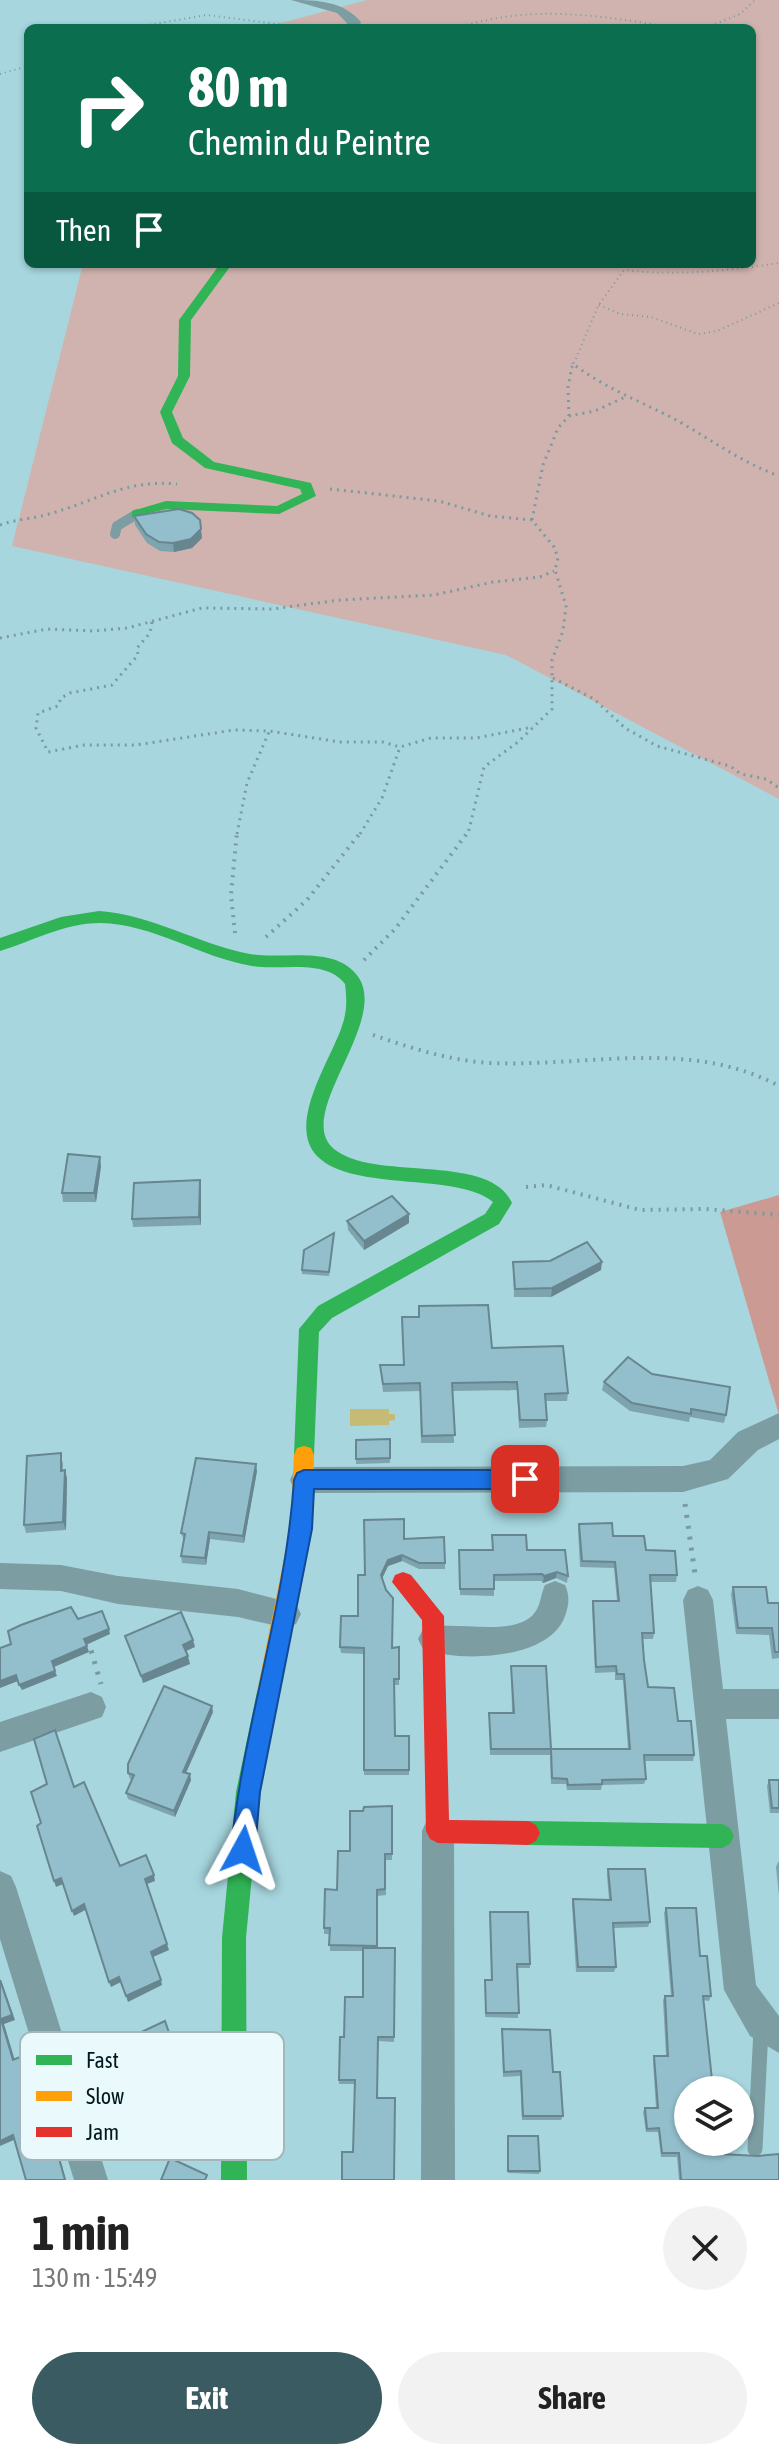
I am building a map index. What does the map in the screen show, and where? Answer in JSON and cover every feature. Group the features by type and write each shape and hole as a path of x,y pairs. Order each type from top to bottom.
{"street":[{"path":"298,0 342,10 353,24"},
{"path":"137,514 166,505 279,510 309,496 306,486 210,465 177,440 166,412 184,376 185,320 223,268"},
{"path":"0,945 71,921 98,917 123,919 241,957 276,964 313,963 336,969 352,980 356,995 348,1027 326,1086 317,1126 319,1147 326,1157 346,1165 472,1182 491,1189 503,1203 492,1219 325,1312 309,1329 301,1529 248,1792 237,1909 236,2032"},
{"path":"304,1480 683,1479 718,1470 748,1441 779,1425"},
{"path":"0,1576 61,1578 118,1590 238,1603 286,1614"},
{"path":"403,1582 433,1616 438,1831 438,2180"},
{"path":"433,1639 519,1639 537,1633 549,1622 555,1610 555,1595"},
{"path":"698,1600 740,1990 770,2030"},
{"path":"708,1704 779,1704"},
{"path":"0,1737 91,1707"},
{"path":"438,1831 722,1836"},
{"path":"0,1887 45,2032"},
{"path":"85,2160 91,2180"},
{"path":"234,2160 234,2180"}],"lane":[{"path":"115,534 117,526 137,514"},
{"path":"755,2149 770,2030"}],"path":[{"path":"716,24 750,7 755,0"},
{"path":"564,7 653,24"},
{"path":"466,24 490,14"},
{"path":"154,24 207,15 277,24"},
{"path":"0,74 24,67"},
{"path":"756,267 779,263"},
{"path":"569,416 566,393 572,363 581,348 586,326 624,270 661,274 747,268"},
{"path":"599,305 620,314 651,317 698,334 717,331 779,303"},
{"path":"572,363 612,392 628,396 691,428 749,466 779,476"},
{"path":"532,520 543,465 558,428 569,416 595,411 628,396"},
{"path":"0,525 47,515 83,503 114,487 146,481 175,483 200,493 217,506"},
{"path":"309,496 330,489 439,501 490,516 532,520 554,547 558,558 555,570 560,578 566,606 563,631 552,660 552,709 537,727 484,767 467,837 390,935 366,956 352,980"},
{"path":"0,638 47,629 94,631 152,622 202,608 272,609 340,600 434,595 493,582 540,577 555,570"},
{"path":"152,622 150,633 137,648 138,655 112,685 70,693 61,698 58,706 38,713 36,728 48,752 84,745 136,745 234,730 269,731 400,747 431,738 476,738 537,727"},
{"path":"553,678 594,699 625,728 657,746 730,766 741,774 766,779 779,788"},
{"path":"269,731 254,765 239,814 230,913 241,957 295,915 324,885 378,802 397,766 400,747"},
{"path":"348,1027 438,1056 491,1063 656,1058 732,1064 779,1086"},
{"path":"491,1189 546,1185 640,1210 706,1209 779,1215"},
{"path":"685,1506 698,1600"},
{"path":"88,1639 102,1681 91,1707"}],"shaded area":[{"path":"367,0 779,0 779,799 506,655 12,546 82,268 756,268 756,24 277,24"},
{"path":"779,1195 779,1415 720,1212"},
{"path":"350,1409 389,1409 389,1414 395,1414 395,1420 389,1421 389,1425 350,1426"}],"building":[{"path":"179,509 192,513 200,520 201,529 191,539 173,543 159,542 146,534 134,516"},
{"path":"68,1154 100,1157 94,1193 62,1193"},
{"path":"200,1180 199,1217 132,1219 134,1183"},
{"path":"392,1196 409,1214 364,1241 347,1221"},
{"path":"334,1233 329,1272 302,1270 304,1250"},
{"path":"587,1242 602,1262 552,1288 515,1289 513,1262 550,1261"},
{"path":"488,1305 492,1348 563,1346 568,1393 545,1394 547,1420 520,1420 517,1382 452,1383 455,1435 422,1436 420,1383 383,1384 380,1365 404,1365 402,1317 419,1317 419,1306"},
{"path":"628,1357 652,1374 730,1387 726,1415 691,1409 691,1414 632,1403 604,1382"},
{"path":"390,1439 390,1458 356,1459 356,1440"},
{"path":"61,1453 61,1471 65,1470 63,1522 24,1525 27,1456"},
{"path":"196,1458 256,1464 243,1536 209,1532 205,1558 181,1556 185,1534 181,1533"},
{"path":"404,1519 404,1539 444,1537 445,1563 419,1563 402,1555 388,1560 381,1575 386,1590 393,1598 392,1648 399,1647 399,1679 394,1679 395,1736 409,1736 409,1770 364,1770 364,1648 340,1647 341,1616 358,1616 358,1575 365,1575 364,1520"},
{"path":"612,1523 613,1536 644,1536 646,1550 675,1551 677,1575 650,1575 654,1633 642,1633 644,1660 648,1687 674,1688 678,1721 691,1721 694,1755 644,1755 646,1779 568,1785 567,1779 552,1778 551,1749 630,1749 624,1674 617,1674 616,1666 596,1667 593,1601 619,1601 615,1562 582,1561 579,1524"},
{"path":"492,1535 526,1535 527,1550 565,1550 568,1576 557,1572 544,1576 494,1575 494,1589 460,1589 459,1550 493,1550"},
{"path":"733,1587 766,1587 768,1603 779,1603 779,1652 775,1652 772,1628 738,1628"},
{"path":"71,1607 78,1619 102,1611 109,1629 84,1639 87,1646 52,1661 55,1671 19,1685 16,1675 0,1681 0,1648 11,1644 8,1631"},
{"path":"181,1612 193,1640 183,1645 188,1656 141,1676 125,1636"},
{"path":"511,1666 546,1666 551,1749 491,1749 489,1713 514,1713"},
{"path":"164,1686 212,1706 183,1772 190,1774 174,1811 126,1793 134,1775 128,1773 128,1764"},
{"path":"55,1730 74,1787 84,1782 120,1866 146,1855 154,1875 145,1879 167,1944 151,1952 161,1980 126,1996 119,1977 109,1982 84,1904 72,1911 61,1878 54,1881 37,1826 41,1823 31,1792 47,1784 34,1739"},
{"path":"769,1780 779,1780 779,1808 772,1808"},
{"path":"392,1806 392,1854 385,1854 385,1889 377,1890 377,1946 329,1945 330,1928 324,1928 325,1889 337,1890 338,1851 350,1851 350,1811"},
{"path":"608,1869 645,1869 650,1922 613,1923 616,1967 578,1967 573,1899 611,1900"},
{"path":"666,1908 696,1908 700,1956 707,1956 711,1996 703,1996 712,2076 674,2076 674,2153 662,2153 659,2128 647,2129 645,2108 658,2108 654,2056 668,2056 665,1996 673,1996"},
{"path":"490,1912 528,1912 530,1964 517,1964 519,2013 486,2013 485,1980 492,1980"},
{"path":"363,1948 395,1948 394,2037 378,2037 377,2098 395,2098 394,2180 342,2180 342,2152 353,2152 355,2080 339,2080 340,2037 344,2037 345,1997 363,1997"},
{"path":"0,1980 12,2015 1,2019 13,2060 20,2057 20,2159 13,2135 0,2141"},
{"path":"165,2021 169,2032 141,2032"},
{"path":"502,2029 550,2030 553,2072 560,2072 563,2116 523,2116 521,2071 504,2072"},
{"path":"508,2136 538,2136 540,2171 508,2171"},
{"path":"779,2154 779,2180 681,2180 679,2156"},
{"path":"20,2160 59,2160 65,2180 26,2180"},
{"path":"169,2160 207,2175 205,2180 161,2180"}],"traffic: fast":[{"path":"137,514 166,505 279,510 309,496 306,486 210,465 177,440 166,412 184,376 185,320 223,268"},
{"path":"0,945 61,923 86,918 119,918 251,960 307,962 336,967 353,983 356,1002 352,1024 316,1113 316,1133 323,1151 333,1158 372,1169 482,1184 500,1196 503,1203 492,1219 325,1312 309,1329 304,1455"},
{"path":"234,2032 234,1938 248,1792 268,1692"},
{"path":"528,1833 722,1836"},
{"path":"234,2160 234,2180"}],"traffic: slow":[{"path":"268,1692 301,1529 304,1455"}],"traffic: jam":[{"path":"403,1582 433,1616 438,1831 528,1833"}],"route":[{"path":"243,1850 248,1792 284,1626 301,1529 304,1480 525,1479"}]}
